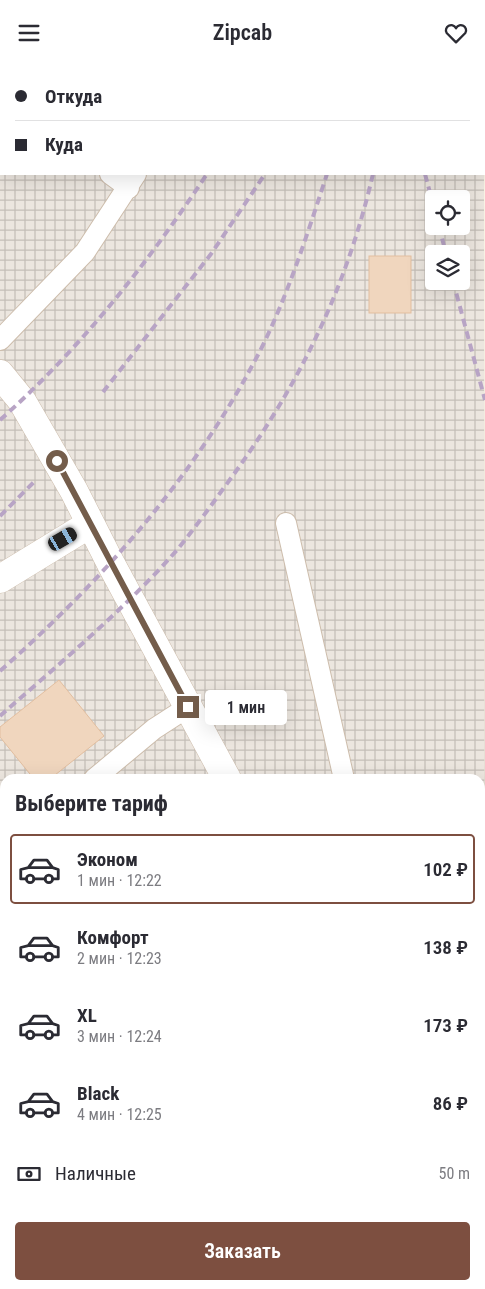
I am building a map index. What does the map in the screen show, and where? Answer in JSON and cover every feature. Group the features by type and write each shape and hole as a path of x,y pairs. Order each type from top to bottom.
{"street":[{"path":"0,374 22,401 74,491 224,774"},
{"path":"0,579 90,524"}],"lane":[{"path":"0,340 85,251 132,181 113,175"},
{"path":"286,523 343,774"},
{"path":"100,774 154,729 188,707"}],"shaded area":[{"path":"0,175 484,175 485,774 0,774"}],"building":[{"path":"369,256 411,256 411,313 369,313"},
{"path":"59,680 104,736 56,774 30,774 0,737 0,727"}],"railway":[{"path":"0,420 58,364 111,304 161,240 206,175"},
{"path":"103,392 211,254 264,175"},
{"path":"0,671 39,636 112,561 179,480 209,438 237,393 272,326 298,262 327,175"},
{"path":"0,716 92,635 157,572 189,535 249,452 295,378 315,340 348,260 362,218 373,175"},
{"path":"425,175 429,190"},
{"path":"441,235 444,245"},
{"path":"455,290 485,400"},
{"path":"0,516 35,481"}],"route":[{"path":"57,461 188,707"}]}
